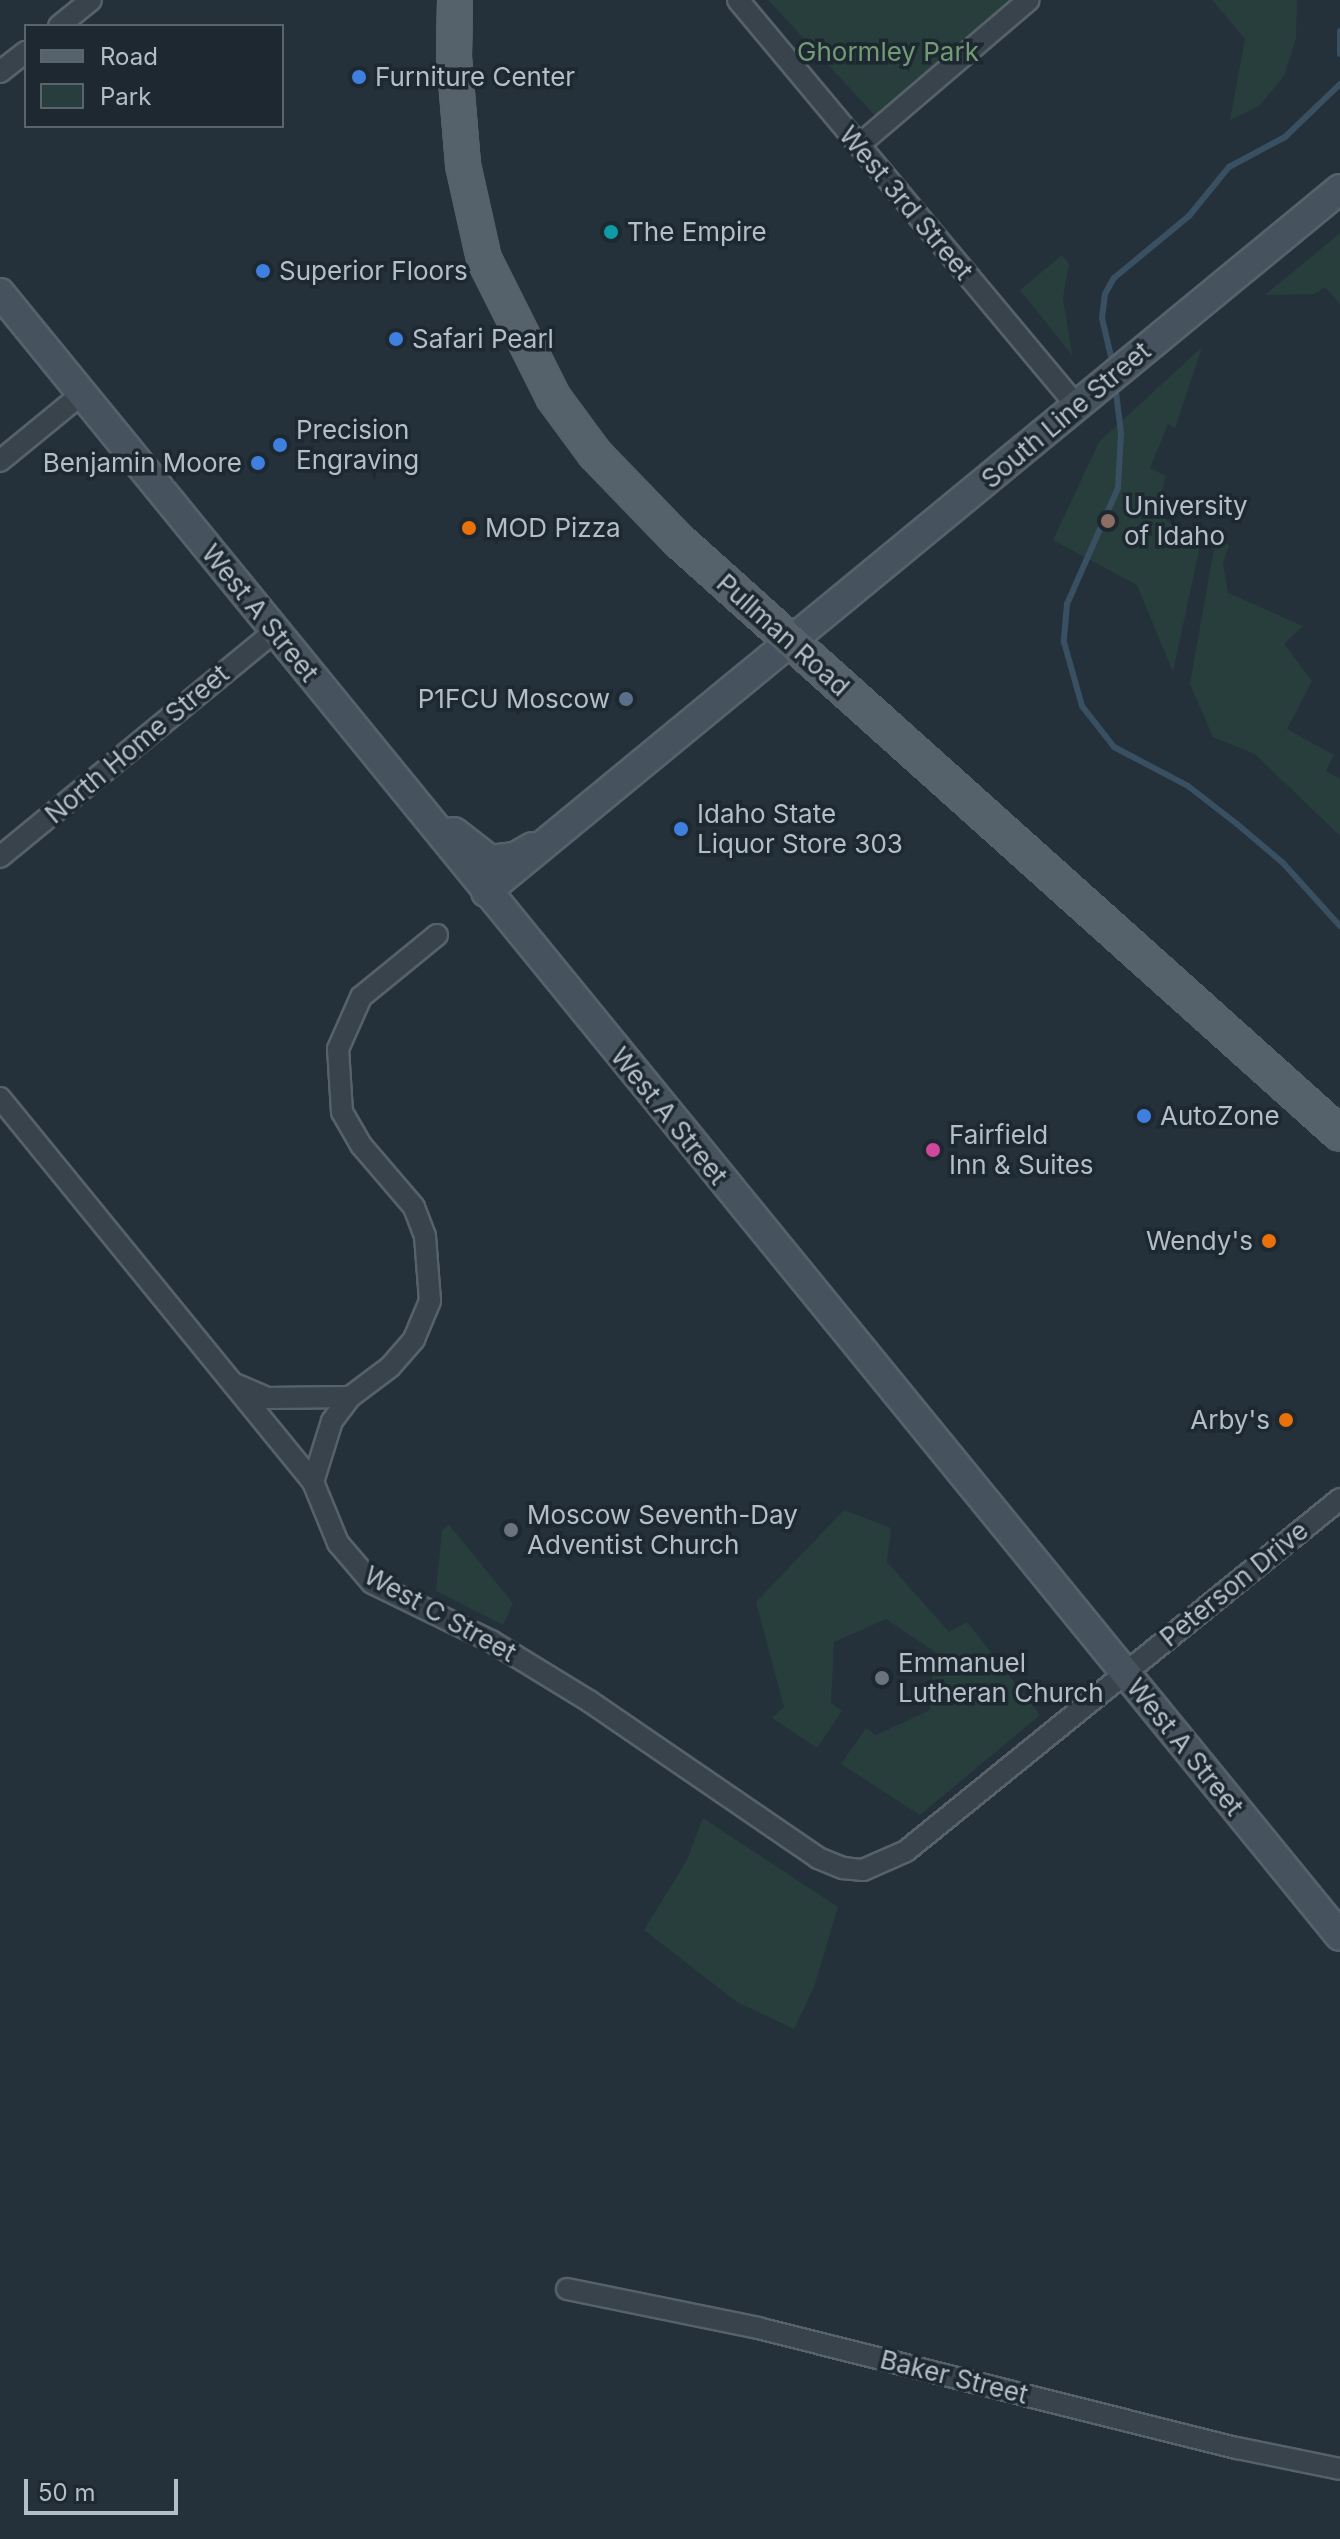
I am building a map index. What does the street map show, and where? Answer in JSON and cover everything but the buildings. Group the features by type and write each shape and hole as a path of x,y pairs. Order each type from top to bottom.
{"main road":[{"name":"Pullman Road","path":"455,0 454,57 463,165 484,259 553,397 595,454 678,540 1340,1134"}],"street":[{"path":"61,24 91,0"},
{"name":"West 3rd Street","path":"738,0 859,145 1084,399"},
{"path":"859,145 1029,0"},
{"path":"0,72 24,54"},
{"name":"South Line Street","path":"580,816 1340,189"},
{"name":"West A Street","path":"0,293 1340,1936"},
{"path":"0,461 82,394"},
{"name":"North Home Street","path":"0,857 275,631"},
{"path":"361,736 471,849 490,860 515,857 580,816"},
{"path":"486,892 580,816"},
{"path":"313,1482 332,1421 350,1397 390,1367 414,1339 430,1301 430,1257 414,1207 361,1145 342,1112 338,1049 361,997 437,935"},
{"name":"West C Street","path":"0,1098 313,1482 338,1543 372,1583 491,1641 589,1701 818,1858 863,1870 906,1851"},
{"path":"233,1383 267,1398 350,1397"},
{"name":"Peterson Drive","path":"906,1851 1340,1499"},
{"name":"Baker Street","path":"567,2289 758,2328 1223,2445 1340,2469"}],"green space":[{"name":"Ghormley Park","path":"768,0 1029,0 883,124"},
{"path":"1212,0 1297,0 1296,38 1284,76 1259,106 1230,120 1245,39"},
{"path":"1340,233 1340,304 1325,287 1314,294 1265,295"},
{"path":"1062,255 1069,264 1063,298 1072,355 1020,290"},
{"path":"1202,347 1175,428 1168,424 1150,468 1166,476 1158,505 1166,520 1201,541 1173,672 1137,585 1053,540 1099,442"},
{"path":"1216,537 1229,545 1223,564 1228,593 1303,626 1284,644 1312,681 1287,729 1334,755 1326,771 1340,779 1340,836 1255,754 1213,737 1190,684"},
{"path":"844,1510 891,1528 887,1562 949,1632 967,1622 1040,1715 920,1815 841,1764 866,1728 876,1735 930,1710 935,1652 886,1619 834,1642 831,1703 842,1711 817,1748 772,1718 784,1707 756,1602"},
{"path":"449,1525 513,1603 503,1625 436,1591 442,1530"},
{"path":"703,1818 838,1907 814,1987 794,2029 737,2002 644,1930 687,1860"}],"waterway":[{"path":"1340,31 1340,54"},
{"path":"1113,365 1102,318 1105,294 1114,278 1189,216 1229,167 1285,137 1340,84"},
{"path":"1115,384 1121,433 1118,488 1067,604 1064,642 1082,706 1114,747 1188,786 1283,863 1340,926"}],"place":[{"name":"Furniture Center","path":"359,77"},
{"name":"The Empire","path":"611,232"},
{"name":"Superior Floors","path":"263,271"},
{"name":"Safari Pearl","path":"396,339"},
{"name":"Precision Engraving","path":"280,445"},
{"name":"Benjamin Moore","path":"258,463"},
{"name":"University of Idaho","path":"1108,521"},
{"name":"MOD Pizza","path":"469,528"},
{"name":"P1FCU Moscow","path":"626,699"},
{"name":"Idaho State Liquor Store 303","path":"681,829"},
{"name":"AutoZone","path":"1144,1116"},
{"name":"Fairfield Inn & Suites","path":"933,1150"},
{"name":"Wendy's","path":"1269,1241"},
{"name":"Arby's","path":"1286,1420"},
{"name":"Moscow Seventh-Day Adventist Church","path":"511,1530"},
{"name":"Emmanuel Lutheran Church","path":"882,1678"}]}
